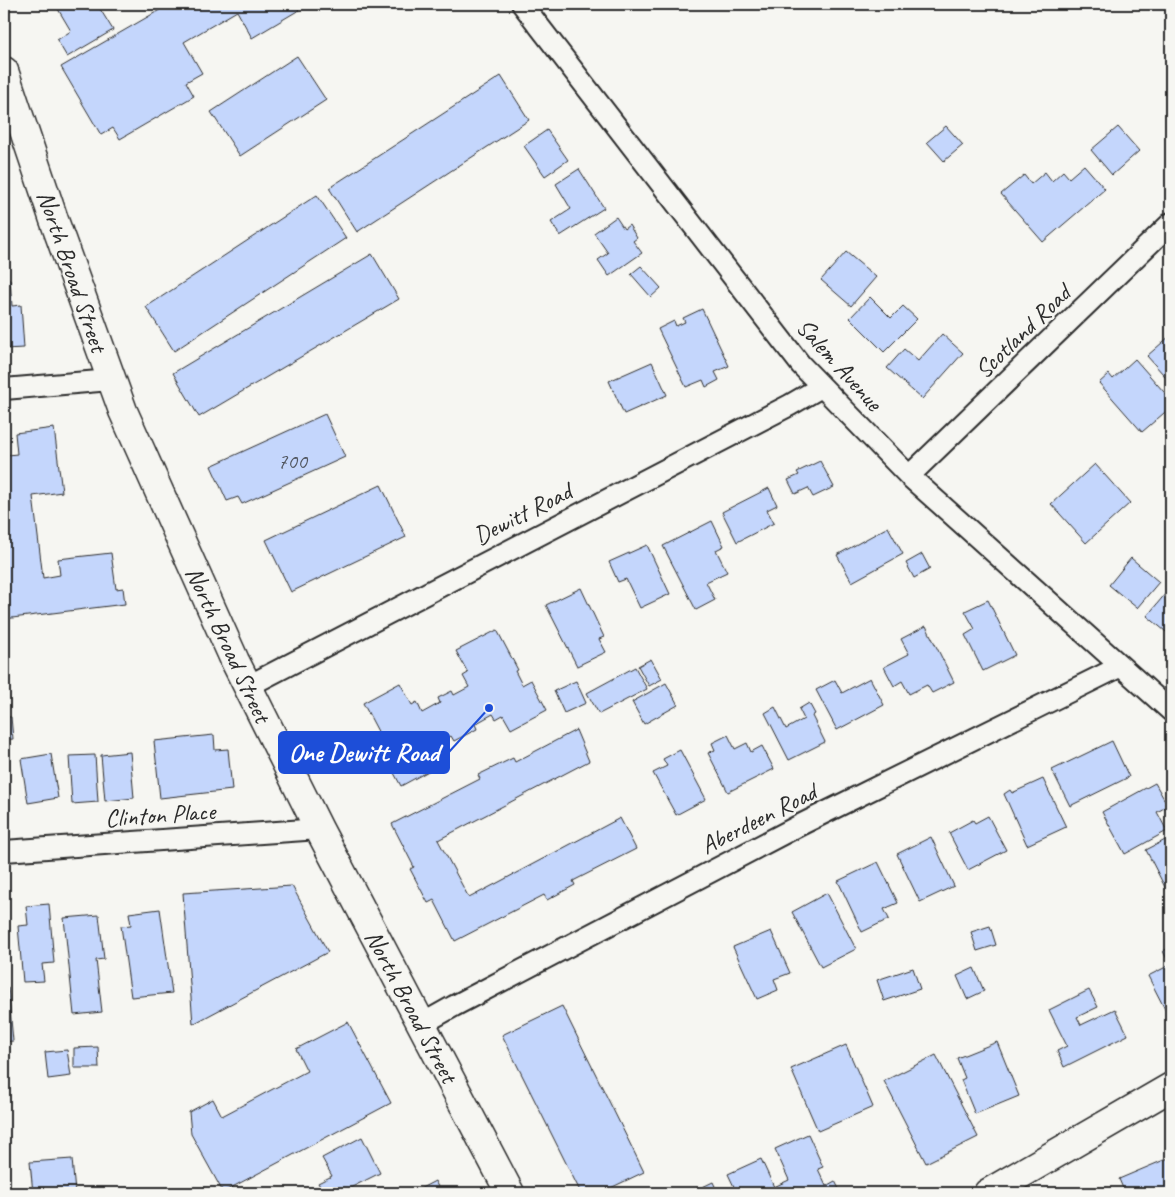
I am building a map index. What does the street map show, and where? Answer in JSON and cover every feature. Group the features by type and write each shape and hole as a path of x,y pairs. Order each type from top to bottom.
{"main road":[{"name":"North Broad Street","path":"4,71 111,380 130,428 235,661 319,829 510,1193"},
{"path":"988,1193 1171,1087"}],"street":[{"name":"Salem Avenue","path":"522,4 795,358 821,387 909,476 1171,711"},
{"name":"Scotland Road","path":"909,476 1171,224"},
{"path":"4,389 111,380"},
{"name":"Dewitt Road","path":"248,686 821,387"},
{"name":"Aberdeen Road","path":"422,1024 800,825 1121,666"},
{"name":"Clinton Place","path":"4,851 319,829"}],"building":[{"path":"55,4 97,4 113,30 67,57 57,40 71,31"},
{"path":"170,4 295,4 299,10 252,38 237,11 184,42 202,73 186,82 194,96 120,139 113,128 101,135 61,67"},
{"path":"1164,4 1171,4 1171,13"},
{"path":"297,56 326,100 240,156 211,112"},
{"path":"501,76 529,120 357,232 329,188"},
{"path":"946,126 963,145 944,161 927,142"},
{"path":"1118,127 1139,151 1112,175 1091,150"},
{"path":"547,130 568,160 545,176 524,146"},
{"path":"1084,165 1105,189 1043,242 1001,194 1024,175 1031,184 1045,172 1052,181 1063,171 1069,178"},
{"path":"579,169 604,208 560,236 551,222 571,209 556,184"},
{"path":"317,195 346,238 174,351 146,307"},
{"path":"616,217 624,229 629,225 637,238 633,241 642,253 609,276 598,260 608,253 594,233"},
{"path":"846,252 876,277 851,306 821,280"},
{"path":"372,254 399,299 199,417 173,373"},
{"path":"641,266 661,288 651,297 631,274"},
{"path":"4,279 10,279 12,306 21,305 24,348 4,349"},
{"path":"870,297 891,318 903,306 917,319 884,352 850,318"},
{"path":"702,309 729,366 715,372 719,380 706,387 703,380 686,387 658,329 674,321 676,326 685,322 683,318"},
{"path":"942,334 963,353 922,399 887,368 904,349 918,361"},
{"path":"1171,335 1171,383 1147,356"},
{"path":"1135,359 1171,400 1171,407 1142,432 1099,383 1109,374 1113,379"},
{"path":"652,362 667,395 624,414 609,381"},
{"path":"325,414 345,457 242,504 238,497 227,501 211,466"},
{"path":"54,428 62,492 33,496 43,578 60,575 58,559 111,553 116,589 123,588 125,604 4,619 4,432 6,432 8,455 17,454 15,433"},
{"path":"820,461 834,487 813,497 808,488 795,494 788,480 799,475 797,472"},
{"path":"1095,464 1130,503 1086,543 1051,504"},
{"path":"381,485 406,537 291,592 266,540"},
{"path":"769,488 777,505 767,510 774,523 737,542 722,512"},
{"path":"712,521 724,546 716,550 727,572 706,582 715,600 696,610 663,546"},
{"path":"888,527 903,554 852,582 837,555"},
{"path":"647,545 670,594 640,608 626,579 618,582 609,562"},
{"path":"922,554 930,569 914,578 906,563"},
{"path":"1131,558 1159,582 1137,608 1109,585"},
{"path":"1171,587 1171,636 1147,616"},
{"path":"581,588 604,637 599,639 606,652 577,666 546,605"},
{"path":"988,600 1015,655 983,671 965,635 975,629 965,611"},
{"path":"926,626 954,682 932,693 927,685 909,694 902,681 894,686 884,667 909,654 901,639"},
{"path":"497,630 518,670 515,671 522,685 531,680 547,710 511,729 503,715 496,719 493,714 475,724 477,729 454,741 451,736 433,745 436,750 427,755 434,768 401,786 386,758 394,753 385,737 382,739 363,703 400,683 412,705 417,702 422,713 440,703 438,698 452,691 454,695 469,687 463,676 468,673 456,651"},
{"path":"651,659 662,679 649,686 638,666"},
{"path":"635,667 647,689 599,714 587,693"},
{"path":"870,678 884,705 837,730 816,690 835,680 842,693"},
{"path":"576,681 586,703 564,713 554,691"},
{"path":"666,683 678,705 644,724 632,702"},
{"path":"809,703 815,714 812,716 825,742 789,760 765,713 775,707 786,729 804,719 799,709"},
{"path":"4,717 11,717 13,739 4,740"},
{"path":"576,730 589,761 438,840 469,898 620,818 636,849 573,881 575,885 547,900 544,895 455,941 434,900 428,903 410,869 414,867 392,824 480,779 478,775 513,758 515,762"},
{"path":"214,735 215,750 228,749 232,790 160,798 154,741"},
{"path":"728,735 735,749 747,743 751,752 762,746 774,769 728,792 708,753 715,750 712,743"},
{"path":"1112,741 1129,777 1070,806 1052,770"},
{"path":"680,750 706,799 676,815 653,773 667,766 663,759"},
{"path":"130,752 134,798 105,801 101,755"},
{"path":"51,754 58,798 28,803 21,759"},
{"path":"95,755 98,802 72,804 69,756"},
{"path":"1043,779 1066,827 1027,845 1004,794 1010,790 1012,793"},
{"path":"1155,783 1168,806 1157,812 1167,831 1125,854 1102,812"},
{"path":"8,790 9,803 4,804 4,791"},
{"path":"988,816 1006,850 968,870 949,833 973,820 975,823"},
{"path":"931,837 954,886 920,902 897,854"},
{"path":"1171,837 1171,891 1168,893 1146,850"},
{"path":"878,862 898,903 884,909 889,919 862,932 838,881"},
{"path":"292,886 328,952 193,1024 183,893"},
{"path":"827,893 856,949 821,967 792,912"},
{"path":"49,904 54,963 42,964 44,981 23,982 18,926 28,925 26,906"},
{"path":"160,909 172,993 131,997 121,926 131,925 129,913"},
{"path":"99,915 104,959 96,960 102,1012 74,1015 64,918"},
{"path":"990,926 996,945 977,951 971,932"},
{"path":"771,931 790,973 774,979 778,990 757,999 733,947"},
{"path":"1171,947 1171,1021 1148,976 1170,965 1163,951"},
{"path":"913,968 920,989 884,1001 877,980"},
{"path":"974,968 984,991 967,999 957,976"},
{"path":"4,987 8,987 13,1041 4,1042"},
{"path":"1089,990 1098,1007 1077,1017 1081,1025 1115,1009 1128,1035 1064,1067 1057,1051 1067,1046 1049,1010"},
{"path":"562,1006 644,1172 600,1193 581,1193 502,1035"},
{"path":"348,1022 391,1103 223,1192 191,1134 189,1112 213,1099 222,1116 307,1071 296,1049"},
{"path":"997,1042 1019,1096 975,1114 961,1080 965,1078 957,1058"},
{"path":"846,1045 873,1107 818,1131 791,1069"},
{"path":"98,1047 99,1068 74,1068 74,1048"},
{"path":"67,1050 71,1076 48,1079 45,1052"},
{"path":"936,1055 978,1137 926,1163 884,1081"},
{"path":"808,1134 823,1167 818,1169 826,1186 835,1181 841,1193 737,1193 728,1174 761,1159 774,1187 789,1180 775,1149"},
{"path":"362,1137 380,1173 340,1193 324,1193 318,1183 332,1176 322,1158"},
{"path":"1171,1157 1171,1193 1125,1193 1119,1179"},
{"path":"72,1159 75,1193 33,1193 30,1162"},
{"path":"435,1181 441,1193 412,1193"},
{"path":"713,1182 718,1193 690,1193"}],"place":[{"name":"One Dewitt Road","path":"489,708"}]}
